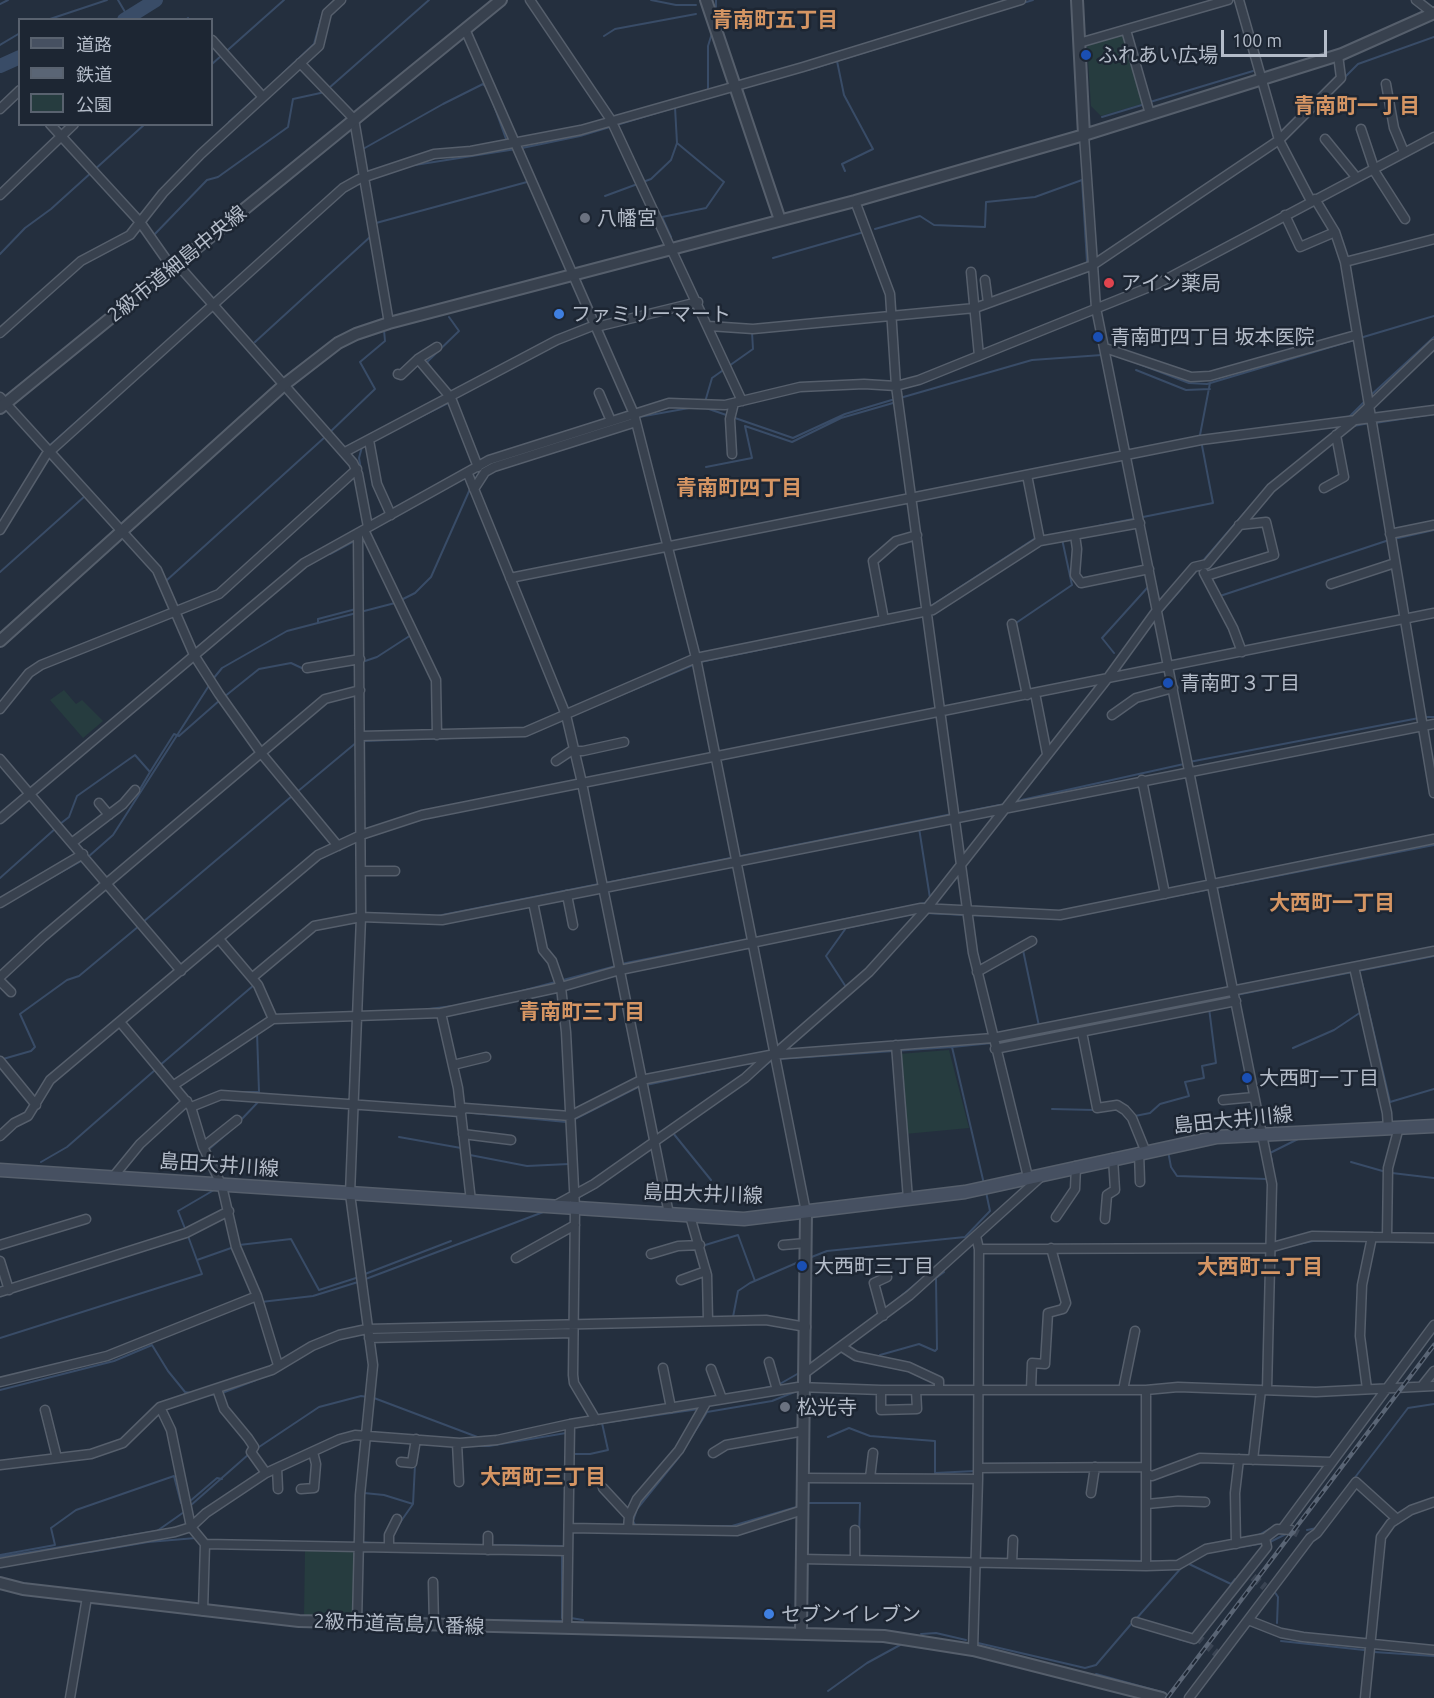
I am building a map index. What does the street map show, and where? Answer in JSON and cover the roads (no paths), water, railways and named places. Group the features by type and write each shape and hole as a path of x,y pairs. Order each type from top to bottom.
{"main road":[{"name":"島田大井川線","path":"0,1170 554,1206 575,1202 669,1214 744,1219 965,1192 1142,1151 1216,1137 1434,1126"}],"street":[{"path":"0,333 81,261 130,235 171,185 262,96 319,46 327,13 340,0"},
{"name":"2級市道細島中央線","path":"2,403 175,266 501,0"},
{"path":"530,0 611,120 709,326 727,367 738,402 730,419 732,454"},
{"path":"706,0 780,220"},
{"path":"0,530 50,451 343,188 363,177 434,154 515,144 581,130 1021,0"},
{"path":"1077,0 1096,308 1272,1184 1264,1390 1253,1460"},
{"path":"1080,43 1228,0"},
{"path":"1239,0 1280,140 1313,200 1335,232 1345,262 1434,793"},
{"path":"1416,0 1434,13"},
{"path":"0,641 285,384 338,343 389,323 855,201 1084,135 1338,56 1434,13"},
{"path":"465,29 635,418 696,658 806,1212 801,1633"},
{"path":"1126,30 1150,114"},
{"path":"213,41 262,96"},
{"path":"709,326 753,329 975,311 988,303 1093,265 1280,140 1341,78 1338,56"},
{"path":"300,63 354,119 389,323"},
{"path":"1386,84 1394,128 1404,152"},
{"path":"0,109 18,92"},
{"path":"52,126 140,222 175,266 214,305 285,384 345,452 357,470 364,530 360,659 361,917 350,1194 373,1365 360,1495 357,1623"},
{"path":"0,195 72,126"},
{"path":"1361,129 1373,168 1406,219"},
{"path":"474,489 485,472 494,467 635,418 669,403 738,402 800,387 864,384 896,386 919,380 1184,271 1434,137"},
{"path":"1325,139 1356,177"},
{"path":"855,201 890,294 894,319 896,386 967,910 977,972 1028,1177"},
{"path":"1286,215 1300,247 1335,232"},
{"path":"1345,262 1434,239"},
{"path":"971,272 979,356"},
{"path":"986,280 988,303"},
{"path":"345,452 557,340 596,326 698,302"},
{"path":"1105,348 1191,377 1210,376 1356,335"},
{"path":"575,1202 654,1142 745,1078 869,972 927,908 961,866 1107,679 1157,610 1194,567 1206,564 1271,488 1355,420 1434,344"},
{"path":"398,374 401,375 418,359 437,347"},
{"path":"418,359 451,398 478,467"},
{"path":"599,393 611,421"},
{"path":"2,403 50,451 158,570 194,655 261,753 338,846"},
{"path":"510,578 1202,440 1434,410"},
{"path":"0,819 30,791 304,563 468,474 489,460 611,421 635,418"},
{"path":"1324,488 1344,477 1336,435"},
{"path":"369,440 377,484 391,515"},
{"path":"0,709 29,673 41,665 219,594 357,470"},
{"path":"468,474 566,715 582,783 669,1214"},
{"path":"1027,475 1040,541"},
{"path":"1206,576 1274,555 1266,522 1239,525"},
{"path":"361,736 525,732 696,658 927,612 1040,541 1140,523"},
{"path":"1390,534 1434,525"},
{"path":"364,530 436,680 437,735"},
{"path":"884,620 873,561 896,540 917,535"},
{"path":"1075,535 1077,549 1075,575 1081,583 1149,568"},
{"path":"1331,584 1395,563"},
{"path":"1201,567 1233,628 1242,652"},
{"path":"0,1136 14,1123 28,1116 50,1080 318,855 361,835 422,815 1434,614"},
{"path":"1012,624 1047,754"},
{"path":"307,668 360,659"},
{"path":"1112,714 1136,698 1173,688"},
{"path":"10,992 0,979 107,882 325,699 360,690"},
{"path":"253,977 314,926 361,917 442,920 1422,724 1434,724"},
{"path":"556,761 571,751 624,742"},
{"path":"0,759 30,791 182,970"},
{"path":"1142,780 1165,894"},
{"path":"73,842 123,804 135,789"},
{"path":"99,803 109,815"},
{"path":"174,1085 273,1019 441,1013 752,941 927,908 1060,915 1434,839"},
{"path":"0,903 83,854"},
{"path":"361,871 394,871"},
{"path":"567,895 573,925"},
{"path":"532,902 543,950 552,961 561,987 575,1202 574,1383 596,1420"},
{"path":"219,939 253,977 273,1019"},
{"path":"977,972 1032,941"},
{"path":"113,1177 140,1144 189,1104 221,1095 460,1112 465,1108 570,1116 641,1080 773,1054 993,1038 1434,951"},
{"path":"1354,967 1387,1113 1394,1128 1388,1168 1387,1237"},
{"path":"995,1049 1236,1001"},
{"path":"441,1013 453,1065 471,1201"},
{"path":"120,1022 189,1104 203,1147 222,1186 236,1247 257,1296 278,1365"},
{"path":"1082,1032 1097,1108 1117,1105 1132,1118 1142,1151 1140,1182"},
{"path":"896,1045 908,1199"},
{"path":"453,1065 486,1057"},
{"path":"0,1061 36,1105"},
{"path":"1224,1100 1254,1097"},
{"path":"203,1147 237,1120"},
{"path":"463,1134 511,1140"},
{"path":"1105,1219 1107,1195 1114,1190 1113,1158"},
{"path":"1056,1216 1075,1189 1076,1166"},
{"path":"805,1373 883,1317 1046,1173"},
{"path":"0,1261 4,1291 186,1233 229,1211"},
{"path":"690,1216 706,1271 708,1321"},
{"path":"0,1245 86,1219"},
{"path":"516,1258 575,1225"},
{"path":"973,1650 978,1479 979,1249 976,1236"},
{"path":"979,1249 1269,1248 1312,1236 1434,1238"},
{"path":"1367,1389 1360,1336 1362,1285 1372,1237"},
{"path":"783,1245 806,1243"},
{"path":"651,1254 678,1246 700,1245"},
{"path":"1031,1390 1032,1363 1045,1364 1048,1313 1064,1309 1066,1303 1051,1248"},
{"path":"681,1280 706,1271"},
{"path":"883,1317 874,1283 887,1278"},
{"path":"0,1382 107,1356 257,1296"},
{"path":"0,1466 91,1454 123,1443 160,1407 272,1370 312,1346 339,1335 766,1320 806,1327"},
{"path":"802,1559 1178,1565 1206,1549 1265,1538 1277,1529 1287,1529 1331,1462 1434,1325"},
{"path":"1122,1390 1135,1330"},
{"path":"842,1347 856,1356 909,1367 939,1381 939,1390"},
{"path":"769,1362 777,1390"},
{"path":"663,1368 670,1408"},
{"path":"711,1369 722,1399"},
{"path":"1422,1386 1434,1371"},
{"path":"0,1563 175,1532 191,1527 206,1513 266,1473 340,1439 367,1434 457,1443 497,1440 570,1424 777,1390 804,1388 1122,1390 1178,1387 1344,1392 1434,1386"},
{"path":"217,1389 224,1409 254,1447 251,1452 266,1473"},
{"path":"1146,1389 1146,1566"},
{"path":"881,1390 881,1410 917,1409 916,1390"},
{"path":"628,1529 629,1516 637,1499 679,1450 706,1403"},
{"path":"160,1407 171,1430 191,1527 205,1544 203,1611"},
{"path":"45,1410 57,1458"},
{"path":"567,1628 570,1424"},
{"path":"712,1453 726,1445 804,1431"},
{"path":"401,1462 412,1463 416,1439"},
{"path":"457,1443 459,1482"},
{"path":"301,1489 314,1488 316,1464 313,1452"},
{"path":"870,1478 873,1453"},
{"path":"978,1468 1095,1467 1146,1470 1152,1476 1200,1458 1331,1462"},
{"path":"1236,1544 1235,1493 1239,1459"},
{"path":"1091,1493 1095,1467"},
{"path":"277,1468 278,1489"},
{"path":"804,1478 978,1479"},
{"path":"1189,1698 1248,1620 1305,1536 1317,1533 1356,1482 1397,1519"},
{"path":"603,1488 629,1516"},
{"path":"1147,1504 1178,1501 1205,1502"},
{"path":"1365,1698 1381,1537 1391,1523 1397,1519 1434,1502"},
{"path":"570,1528 737,1531 803,1510"},
{"path":"389,1547 389,1535 397,1519"},
{"path":"855,1530 855,1560"},
{"path":"488,1536 488,1550"},
{"path":"1136,1622 1194,1639 1250,1574 1267,1546 1265,1538"},
{"path":"1012,1563 1013,1540"},
{"path":"205,1544 568,1551"},
{"path":"433,1582 434,1625"},
{"name":"2級市道高島八番線","path":"0,1583 23,1589 299,1621 884,1636 973,1650 1140,1695 1162,1698"},
{"path":"70,1698 87,1597"},
{"path":"1248,1620 1281,1633 1370,1645 1434,1650"}],"waterway":[{"path":"0,4 8,0"},
{"path":"53,18 107,0"},
{"path":"118,0 128,17"},
{"path":"127,18 156,0"},
{"path":"213,63 284,0"},
{"path":"329,88 429,0"},
{"path":"651,0 676,5 696,5"},
{"path":"716,0 716,16"},
{"path":"1023,3 1033,0"},
{"path":"604,36 615,29 696,14"},
{"path":"282,74 314,44 321,19"},
{"path":"708,90 708,46 713,30"},
{"path":"0,45 18,34"},
{"path":"808,70 914,37"},
{"path":"1344,78 1358,64 1434,37"},
{"path":"0,66 18,58"},
{"path":"837,61 844,95 873,149 842,164 845,171"},
{"path":"1150,102 1253,71"},
{"path":"363,149 443,104 483,84 486,87"},
{"path":"153,236 207,180 218,177 288,127 293,99 325,92"},
{"path":"229,122 258,96"},
{"path":"492,100 510,150"},
{"path":"1102,117 1145,104"},
{"path":"605,196 651,179 671,160 677,143 675,107"},
{"path":"522,148 580,136 673,108"},
{"path":"0,254 25,228 51,209 143,126"},
{"path":"671,237 662,217 706,208 724,182 677,143"},
{"path":"415,165 516,149"},
{"path":"875,229 920,216 934,225 985,227 986,202 1035,197 1082,180 1087,262"},
{"path":"376,223 527,182"},
{"path":"773,258 864,232"},
{"path":"255,342 370,237"},
{"path":"1036,290 1081,274"},
{"path":"1360,338 1434,316"},
{"path":"434,372 427,362 459,331 449,317"},
{"path":"329,433 375,389 360,362 385,341 384,330"},
{"path":"705,402 712,378 753,349 752,332"},
{"path":"1370,396 1434,337"},
{"path":"1134,362 1189,383 1207,384 1354,340"},
{"path":"900,398 1032,360 1102,355"},
{"path":"1136,370 1186,390 1210,389"},
{"path":"1098,526 1213,503 1200,435 1210,383"},
{"path":"706,408 793,438 845,414 895,399"},
{"path":"1349,417 1366,400"},
{"path":"412,421 448,403 447,401"},
{"path":"706,467 752,458 745,426 792,442 841,418 893,403"},
{"path":"639,417 689,408"},
{"path":"1375,423 1434,414"},
{"path":"48,447 84,415"},
{"path":"1354,426 1369,423"},
{"path":"167,580 325,437"},
{"path":"361,470 359,458 362,447"},
{"path":"474,481 481,471 490,465"},
{"path":"401,600 415,593 431,577 470,489"},
{"path":"0,572 85,496"},
{"path":"1202,562 1253,503"},
{"path":"361,608 363,607 362,538 373,528"},
{"path":"1394,539 1434,530"},
{"path":"931,606 1037,537"},
{"path":"1016,623 1072,585 1062,539"},
{"path":"330,554 356,540"},
{"path":"1220,596 1389,540"},
{"path":"1114,653 1102,638 1148,587"},
{"path":"1160,613 1182,588"},
{"path":"213,679 222,668 287,631 395,603"},
{"path":"318,622 318,619 356,609"},
{"path":"604,702 700,662 924,616"},
{"path":"362,662 377,657 411,635"},
{"path":"224,697 259,669 291,663 306,670"},
{"path":"88,857 113,835 210,684"},
{"path":"150,772 174,734 179,736 220,700"},
{"path":"1425,717 1434,717"},
{"path":"1189,762 1419,718"},
{"path":"362,741 512,736"},
{"path":"297,792 357,742"},
{"path":"1014,804 1059,747"},
{"path":"60,824 69,817 77,796 135,755 150,772 140,789"},
{"path":"1017,801 1184,764"},
{"path":"143,922 292,796"},
{"path":"958,813 1005,804"},
{"path":"605,883 952,814"},
{"path":"0,878 56,828"},
{"path":"836,921 925,903 930,898 919,828"},
{"path":"1129,905 1434,845"},
{"path":"49,879 83,860"},
{"path":"437,916 599,884"},
{"path":"365,913 395,914"},
{"path":"926,913 965,915"},
{"path":"846,987 826,956 846,928 912,914"},
{"path":"971,915 1016,917"},
{"path":"3,1059 31,1051 35,1047 20,1014 67,980 79,976 139,926"},
{"path":"621,964 733,942"},
{"path":"1023,950 1039,1026"},
{"path":"876,970 891,954"},
{"path":"1236,995 1434,956"},
{"path":"514,993 616,966"},
{"path":"1359,971 1368,1006"},
{"path":"159,1066 254,985"},
{"path":"998,1043 1230,996"},
{"path":"429,1009 453,1006"},
{"path":"1135,1116 1150,1113 1160,1104 1189,1096 1185,1082 1204,1078 1202,1066 1216,1063 1209,1008"},
{"path":"1368,1008 1390,1102 1434,1089"},
{"path":"1293,1048 1334,1030 1361,1012"},
{"path":"276,1015 297,1014"},
{"path":"232,1092 259,1092 257,1032"},
{"path":"984,1184 952,1047 992,1043"},
{"path":"778,1059 952,1047"},
{"path":"754,1075 772,1060"},
{"path":"746,1064 758,1062"},
{"path":"646,1085 731,1067"},
{"path":"41,1162 67,1147 155,1070"},
{"path":"573,1120 640,1086"},
{"path":"317,1098 335,1099"},
{"path":"239,1122 260,1100"},
{"path":"1052,1109 1094,1110"},
{"path":"463,1112 566,1122"},
{"path":"208,1150 231,1130"},
{"path":"673,1133 711,1180"},
{"path":"399,1137 461,1148"},
{"path":"1272,1161 1270,1153 1298,1139 1310,1138"},
{"path":"1168,1151 1171,1167 1177,1176 1267,1179"},
{"path":"470,1155 527,1166 569,1164"},
{"path":"1351,1162 1386,1172"},
{"path":"1392,1173 1434,1178"},
{"path":"576,1199 595,1188"},
{"path":"186,1231 178,1211 214,1190"},
{"path":"809,1258 827,1251 965,1237 990,1211 986,1192"},
{"path":"363,1280 546,1211"},
{"path":"702,1246 738,1235 755,1281"},
{"path":"0,1338 202,1274 188,1236"},
{"path":"239,1245 291,1239 319,1290 359,1277"},
{"path":"365,1274 451,1241"},
{"path":"1294,1245 1313,1241 1368,1241"},
{"path":"1374,1241 1434,1242"},
{"path":"197,1260 234,1247"},
{"path":"733,1317 738,1291 750,1283 801,1261"},
{"path":"880,1355 919,1344 935,1351 937,1349 936,1278 944,1272"},
{"path":"261,1302 313,1296 358,1282"},
{"path":"895,1301 918,1282"},
{"path":"374,1333 732,1323"},
{"path":"0,1390 114,1361 152,1345 168,1371 185,1392 191,1393"},
{"path":"284,1360 296,1351"},
{"path":"778,1385 799,1373"},
{"path":"0,1386 38,1377"},
{"path":"222,1393 256,1380"},
{"path":"761,1389 773,1386"},
{"path":"707,1412 772,1401 797,1391"},
{"path":"202,1396 217,1394"},
{"path":"256,1449 319,1407 361,1396 368,1397"},
{"path":"374,1398 480,1438"},
{"path":"1353,1480 1408,1408 1434,1404"},
{"path":"572,1454 590,1454 608,1450 602,1423 699,1409"},
{"path":"682,1452 707,1412"},
{"path":"828,1437 849,1428 870,1436 935,1441 935,1473 975,1471"},
{"path":"473,1446 489,1446 566,1433"},
{"path":"190,1506 249,1454"},
{"path":"1197,1455 1251,1455"},
{"path":"635,1525 633,1521 637,1509 679,1457"},
{"path":"979,1464 1141,1463 1144,1465"},
{"path":"413,1504 415,1465"},
{"path":"0,1555 55,1545 51,1528 76,1510 174,1476 181,1503 184,1503"},
{"path":"189,1502 217,1478 222,1479"},
{"path":"364,1493 384,1495 413,1504 399,1524"},
{"path":"805,1503 860,1503 859,1538"},
{"path":"698,1526 732,1526 800,1506"},
{"path":"0,1557 157,1531 184,1512"},
{"path":"1307,1530 1317,1528"},
{"path":"1259,1535 1270,1529"},
{"path":"1205,1553 1270,1542 1286,1534"},
{"path":"90,1552 148,1542 196,1538"},
{"path":"361,1542 382,1544"},
{"path":"478,1545 562,1546 562,1548"},
{"path":"562,1554 562,1618 565,1618"},
{"path":"1002,1559 1143,1561"},
{"path":"1149,1561 1175,1562"},
{"path":"1187,1563 1231,1584 1235,1579"},
{"path":"1136,1619 1182,1567"},
{"path":"20,1583 41,1586"},
{"path":"1274,1591 1278,1597 1277,1623"},
{"path":"571,1618 583,1620"},
{"path":"462,1620 564,1621"},
{"path":"978,1643 1085,1668 1096,1665 1132,1623"},
{"path":"921,1634 936,1633 966,1640"},
{"path":"1178,1639 1194,1643"},
{"path":"1281,1641 1364,1650"},
{"path":"828,1691 867,1663 900,1645"},
{"path":"1374,1652 1434,1656"},
{"path":"1096,1674 1165,1693"}],"tunnel":[{"path":"1291,1530 1301,1535"},
{"path":"1253,1577 1265,1587"},
{"path":"1196,1636 1221,1657"}],"railway":[{"path":"1167,1698 1434,1345"}],"place":[{"name":"ふれあい広場","path":"1086,55"},
{"name":"八幡宮","path":"585,218"},
{"name":"アイン薬局","path":"1109,283"},
{"name":"ファミリーマート","path":"559,314"},
{"name":"青南町四丁目 坂本医院","path":"1098,337"},
{"name":"青南町３丁目","path":"1168,683"},
{"name":"大西町一丁目","path":"1247,1078"},
{"name":"大西町三丁目","path":"802,1266"},
{"name":"松光寺","path":"785,1407"},
{"name":"セブンイレブン","path":"769,1614"}],"district":[{"name":"青南町五丁目","path":"775,20"},
{"name":"青南町一丁目","path":"1357,106"},
{"name":"青南町四丁目","path":"739,488"},
{"name":"大西町一丁目","path":"1332,903"},
{"name":"青南町三丁目","path":"582,1012"},
{"name":"大西町二丁目","path":"1260,1267"},
{"name":"大西町三丁目","path":"543,1477"}]}
